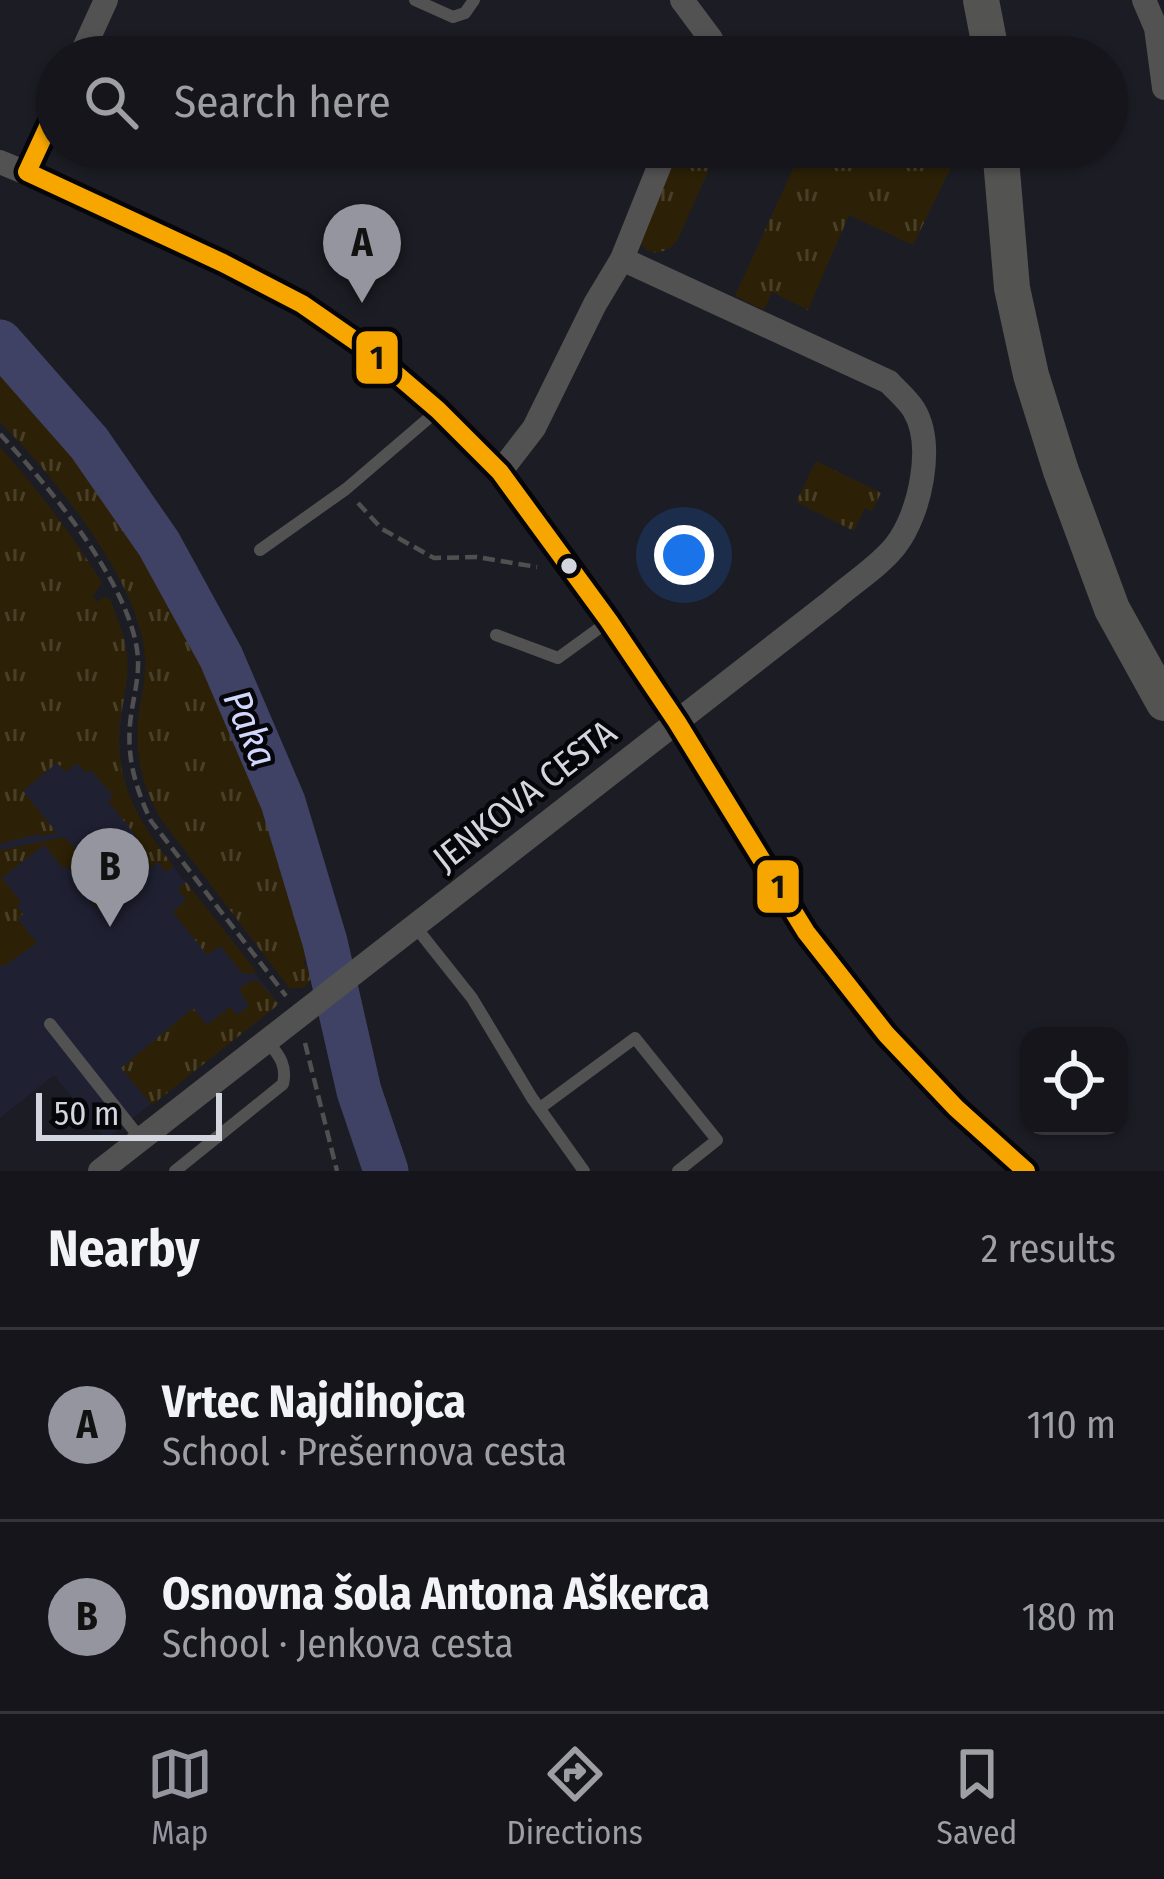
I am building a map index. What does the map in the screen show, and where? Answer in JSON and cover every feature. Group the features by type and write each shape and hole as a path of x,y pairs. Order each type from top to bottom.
{"main road":[{"path":"981,0 988,36"},
{"path":"1006,0 1010,36"},
{"path":"1002,168 1012,288 1031,376 1060,471 1112,609 1164,703"},
{"path":"1023,168 1035,314 1064,419 1086,494 1138,609 1164,653"}],"street":[{"path":"90,36 106,0"},
{"path":"682,0 709,36"},
{"path":"1144,0 1156,28 1164,88"},
{"path":"27,172 36,152"},
{"path":"0,162 224,263 302,304 368,349 438,410 500,472 609,621 832,966 886,1034 956,1108 1026,1171"},
{"path":"500,472 534,428 622,259 659,168"},
{"name":"JENKOVA CESTA","path":"268,1042 832,601 895,547 911,519 922,479 924,442 914,410 889,382 622,259"},
{"path":"100,1171 268,1042"}],"lane":[{"path":"415,0 453,16 465,13 474,0"},
{"path":"260,550 346,489 438,410"},
{"path":"496,635 558,658 609,621"},
{"path":"414,924 472,998 584,1171"},
{"path":"50,1024 141,1139"},
{"path":"540,1108 635,1038 717,1140 677,1171"},
{"path":"175,1171 283,1084 286,1071 268,1042"}],"path":[{"path":"0,434 84,539 129,620 138,657 130,763 151,821 286,996"},
{"path":"346,489 382,529 434,558 477,557 544,568 564,558"},
{"path":"304,1042 337,1171"}],"shaded area":[{"path":"127,652 119,738 129,798 159,848 279,1004 106,1139 54,1075 0,1118 0,725"}],"green space":[{"path":"669,168 710,168 677,241 662,252 651,252 639,239"},
{"path":"793,168 951,168 913,245 849,215 808,310 772,292 764,310 735,296"},
{"path":"0,357 59,424 58,436 119,502 221,689 267,793 296,878 315,954 303,961 312,977 305,987 290,989 155,808 138,747 145,664 139,626 90,530 0,422"},
{"path":"0,447 102,583 93,596 98,602 105,596 111,601 127,655 119,740 123,776 143,823 174,866 166,872 158,862 143,873 123,848 136,836 108,801 113,796 91,770 86,773 77,763 66,772 57,763 23,791 57,833 0,844"},
{"path":"816,461 881,493 872,511 865,508 854,531 796,502"},
{"path":"64,837 75,848 83,842 102,864 115,853 135,878 97,909 92,903 102,893 82,868 73,875 44,845 2,878 21,902 17,906 23,914 18,919 37,943 0,966 0,850"},
{"path":"186,882 256,971 253,974 243,974 220,946 207,955 173,912 186,900 178,889"},
{"path":"258,981 279,1004 152,1105 121,1068 193,1008 207,1025 230,1007 237,1015 249,1006 239,989"}],"waterway":[{"name":"Paka","path":"0,342 89,443 159,544 221,657 283,802 325,942 359,1091 386,1171"}],"transit line":[{"name":"1","path":"36,152 27,172 302,304 367,349 500,472 677,722 806,932 886,1034 956,1108 1026,1171"}],"place":[{"name":"Vrtec Najdihojca","path":"362,303"},
{"name":"Osnovna šola Antona Aškerca","path":"110,927"}]}
